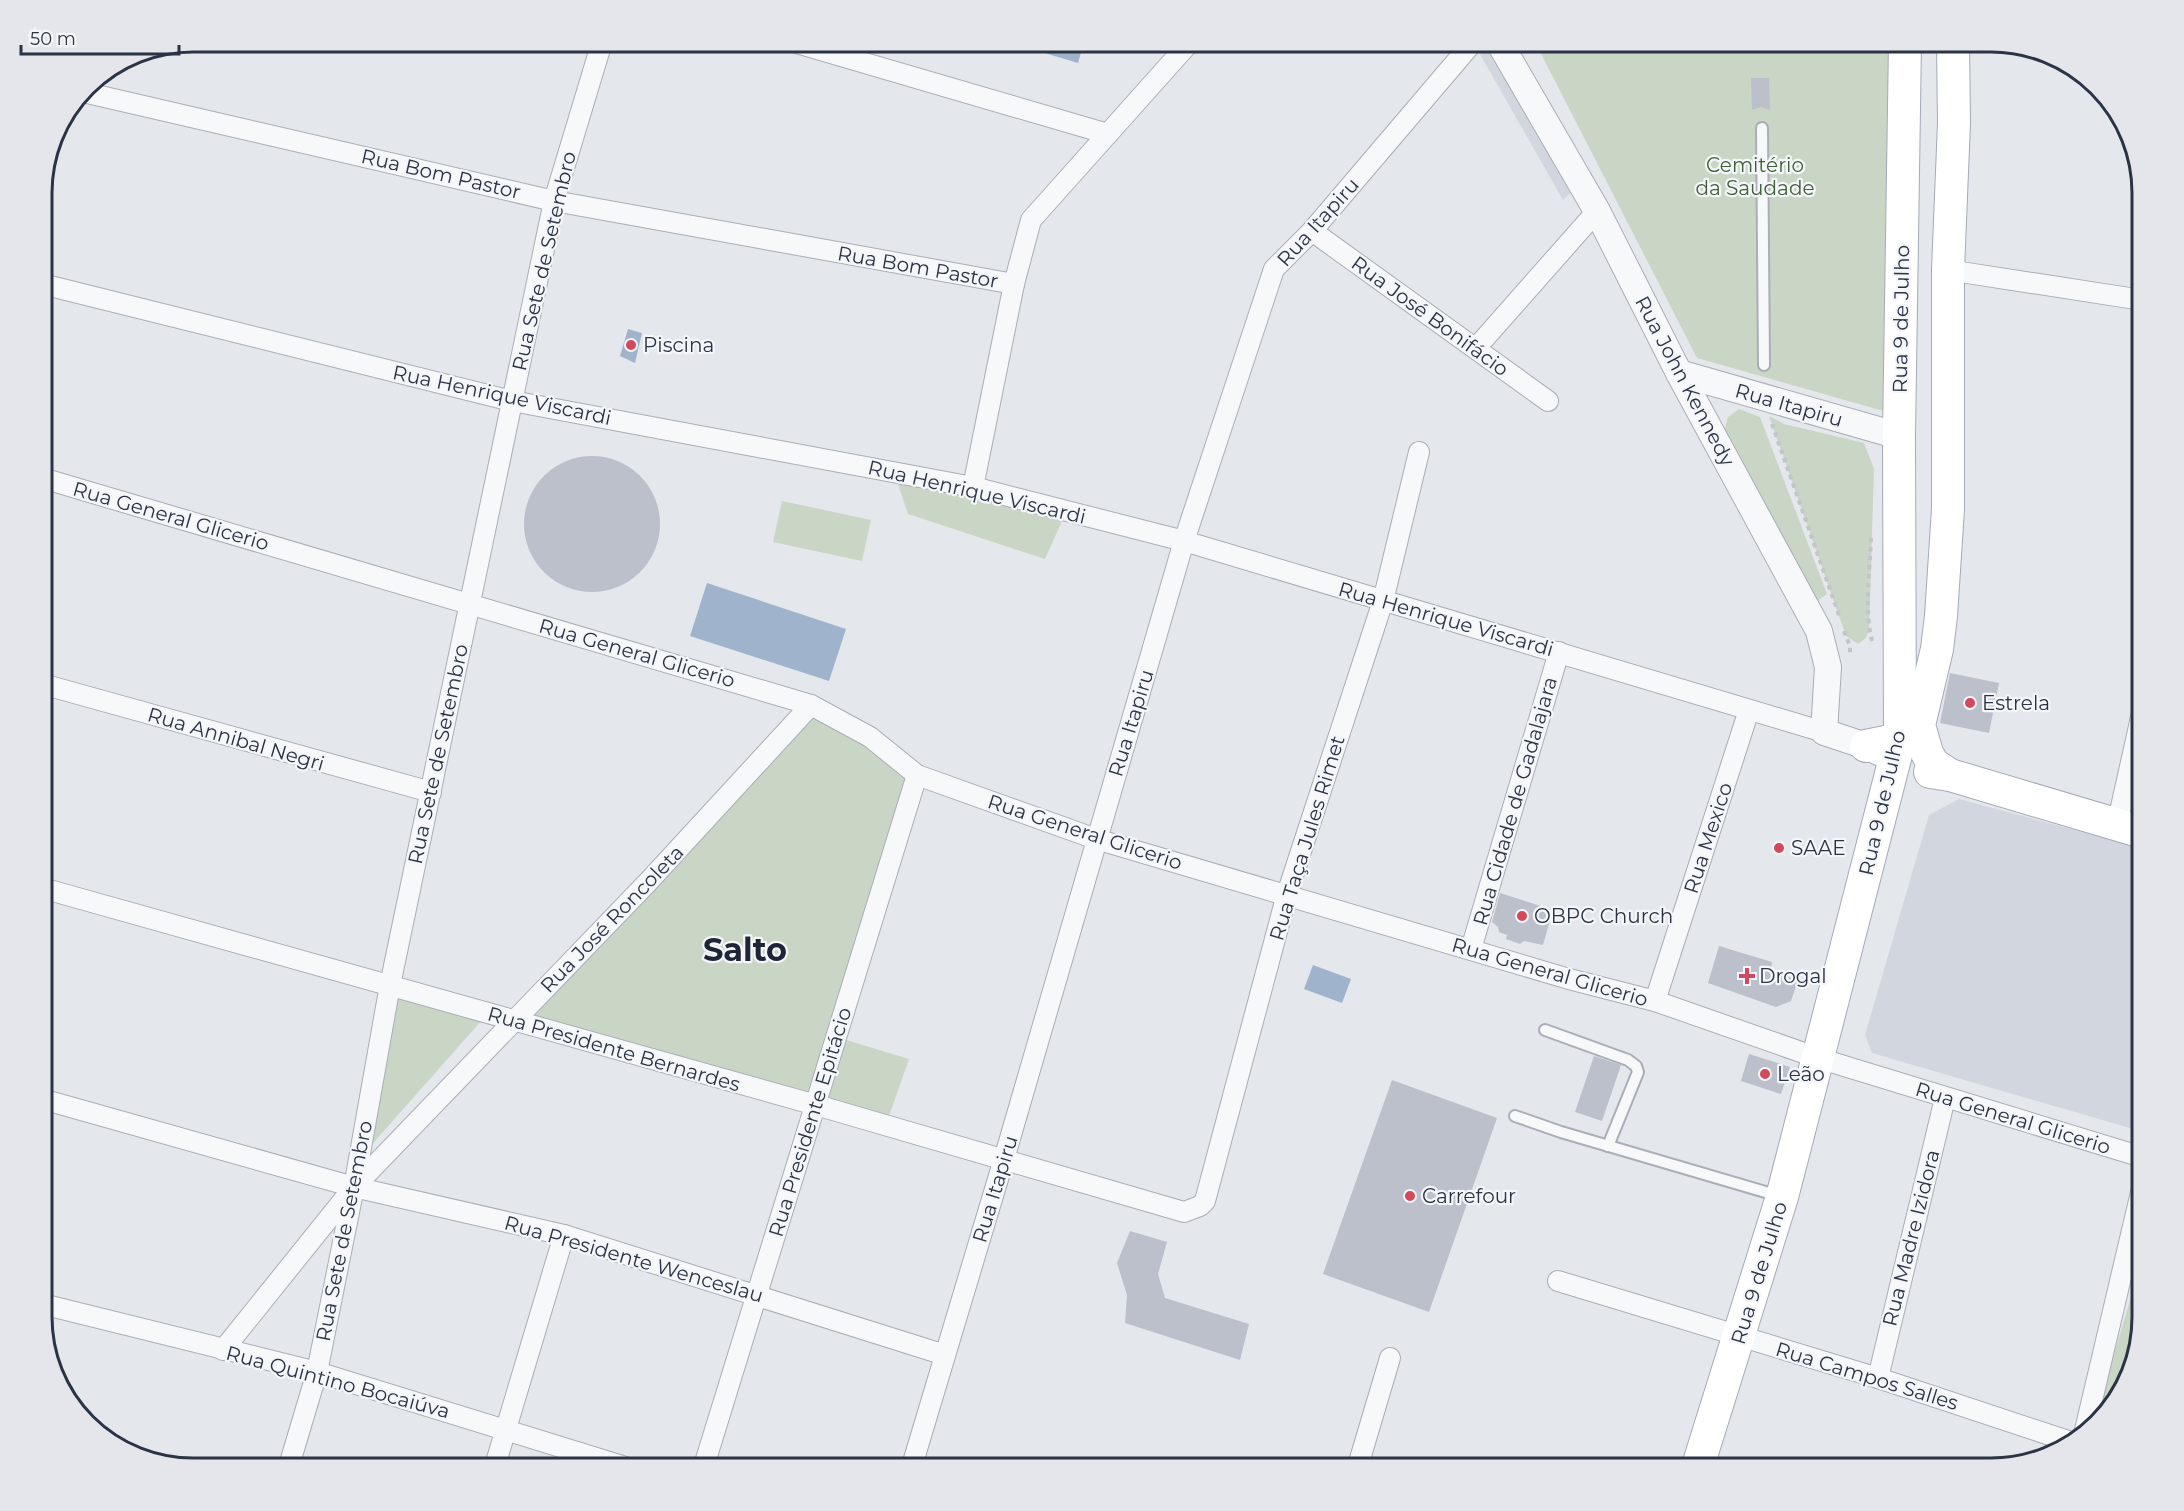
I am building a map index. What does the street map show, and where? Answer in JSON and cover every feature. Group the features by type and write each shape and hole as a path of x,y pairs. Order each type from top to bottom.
{"main road":[{"name":"Rua 9 de Julho","path":"1900,756 1899,436 1905,52"},
{"name":"Rua 9 de Julho","path":"1701,1458 1782,1197 1900,756 1937,649 1948,509 1948,270 1954,123 1953,52"},
{"path":"1899,436 1917,445 1926,456 1930,472 1926,574 1941,616"},
{"path":"1866,746 1900,756 1910,774 1920,770 1950,775 2129,828"},
{"name":"Rua 9 de Julho","path":"1900,756 1927,753 1934,764 1950,775"}],"street":[{"path":"973,488 1014,284 1031,220 1181,52"},
{"name":"Rua Itapiru","path":"914,1458 1184,542 1274,269 1312,231 1464,52"},
{"name":"Rua John Kennedy","path":"1505,52 1597,212 1679,373 1819,631 1828,667 1824,732"},
{"name":"Rua Sete de Setembro","path":"291,1458 317,1372 354,1187 390,985 554,201 599,53"},
{"path":"830,53 1108,134"},
{"name":"Rua Bom Pastor","path":"94,94 554,201 1014,284"},
{"path":"1476,348 1597,212"},
{"name":"Rua José Bonifácio","path":"1312,231 1548,401"},
{"path":"1948,270 2132,298"},
{"name":"Rua Henrique Viscardi","path":"53,287 512,401 973,488 1184,542 1559,652 1866,746"},
{"name":"Rua Itapiru","path":"1679,373 1899,436"},
{"path":"1712,433 1716,413 1725,402 1734,396 1749,393"},
{"name":"Rua Taça Jules Rimet","path":"1184,1212 1206,1201 1287,894 1383,601 1419,452"},
{"name":"Rua General Glicerio","path":"53,481 811,705 870,737 917,775 1096,839 1569,979 1655,1001 1818,1058 2132,1154"},
{"name":"Rua Cidade de Gadalajara","path":"1472,949 1559,652"},
{"name":"Rua Annibal Negri","path":"53,687 430,792"},
{"name":"Rua José Roncoleta","path":"224,1350 354,1187 648,882 811,705"},
{"name":"Rua Mexico","path":"1655,1001 1749,710"},
{"name":"Rua Presidente Epitácio","path":"706,1458 917,775"},
{"path":"2129,828 2132,801"},
{"name":"Rua Presidente Bernardes","path":"53,891 816,1105 1184,1212"},
{"name":"Rua Madre Izidora","path":"1878,1378 1945,1098"},
{"name":"Rua Presidente Wenceslau","path":"53,1102 354,1187 564,1235 945,1355"},
{"path":"2087,1421 2132,1230"},
{"path":"497,1458 564,1235"},
{"name":"Rua Campos Salles","path":"1558,1281 1878,1378 2062,1439"},
{"name":"Rua Quintino Bocaiúva","path":"53,1307 317,1372 596,1458"},
{"path":"1360,1458 1390,1358"}],"lane":[{"path":"1762,128 1764,365"},
{"path":"1545,1030 1618,1056 1636,1066 1638,1072 1608,1146"},
{"path":"1515,1116 1782,1197"}],"path":[{"path":"1769,416 1850,646 1850,656"},
{"path":"1872,526 1869,631 1874,649"}],"shaded area":[{"path":"1479,52 1515,52 1586,179 1563,200"},
{"path":"1959,799 2132,845 2132,1129 1872,1053 1865,1035 1929,815"}],"green space":[{"name":"Cemitério da Saudade","path":"1540,52 1891,52 1887,412 1697,358"},
{"path":"1739,409 1760,417 1827,594 1816,602 1729,444 1725,428 1728,417"},
{"path":"1769,416 1784,424 1864,443 1874,469 1869,631 1865,639 1858,644 1846,636"},
{"path":"897,481 984,497 1062,521 1045,559 908,514"},
{"path":"782,501 871,520 862,561 773,542"},
{"path":"815,708 915,777 814,1101 520,1021"},
{"path":"395,994 482,1020 367,1150"},
{"path":"843,1039 909,1059 889,1116 826,1097"},
{"path":"2132,1294 2132,1318 2127,1354 2117,1380 2097,1411"}],"water":[{"path":"1043,53 1081,53 1078,63"},
{"name":"Piscina","path":"628,329 642,333 635,363 620,356"},
{"path":"707,583 846,629 829,681 690,636"},
{"path":"1313,965 1351,979 1342,1003 1304,989"}],"building":[{"path":"1751,78 1769,78 1770,110 1761,107 1752,110"},
{"path":"592,456 618,461 630,467 640,476 649,486 655,498 660,524 655,550 649,562 640,572 630,581 618,587 592,592 566,587 554,581 544,572 535,562 529,550 524,524 529,498 535,486 544,476 554,467 566,461"},
{"name":"Estrela","path":"1950,673 1999,683 1989,733 1940,723"},
{"name":"OBPC Church","path":"1500,893 1553,910 1543,945 1524,941 1520,944 1506,939 1507,935 1499,932 1498,927 1492,922"},
{"name":"Drogal","path":"1719,946 1772,962 1771,972 1798,980 1791,1001 1776,1007 1708,983"},
{"name":"Leão","path":"1749,1054 1790,1067 1781,1094 1741,1081"},
{"path":"1594,1056 1621,1065 1602,1121 1575,1112"},
{"name":"Carrefour","path":"1392,1080 1497,1118 1429,1312 1323,1274"},
{"path":"1130,1231 1167,1242 1158,1274 1165,1298 1249,1324 1240,1360 1125,1323 1127,1295 1117,1263"}],"place":[{"name":"Piscina","path":"631,345"},
{"name":"Estrela","path":"1970,703"},
{"name":"SAAE","path":"1779,848"},
{"name":"OBPC Church","path":"1522,916"},
{"name":"Drogal","path":"1747,976"},
{"name":"Leão","path":"1765,1074"},
{"name":"Carrefour","path":"1410,1196"}],"district":[{"name":"Salto","path":"745,950"}]}
